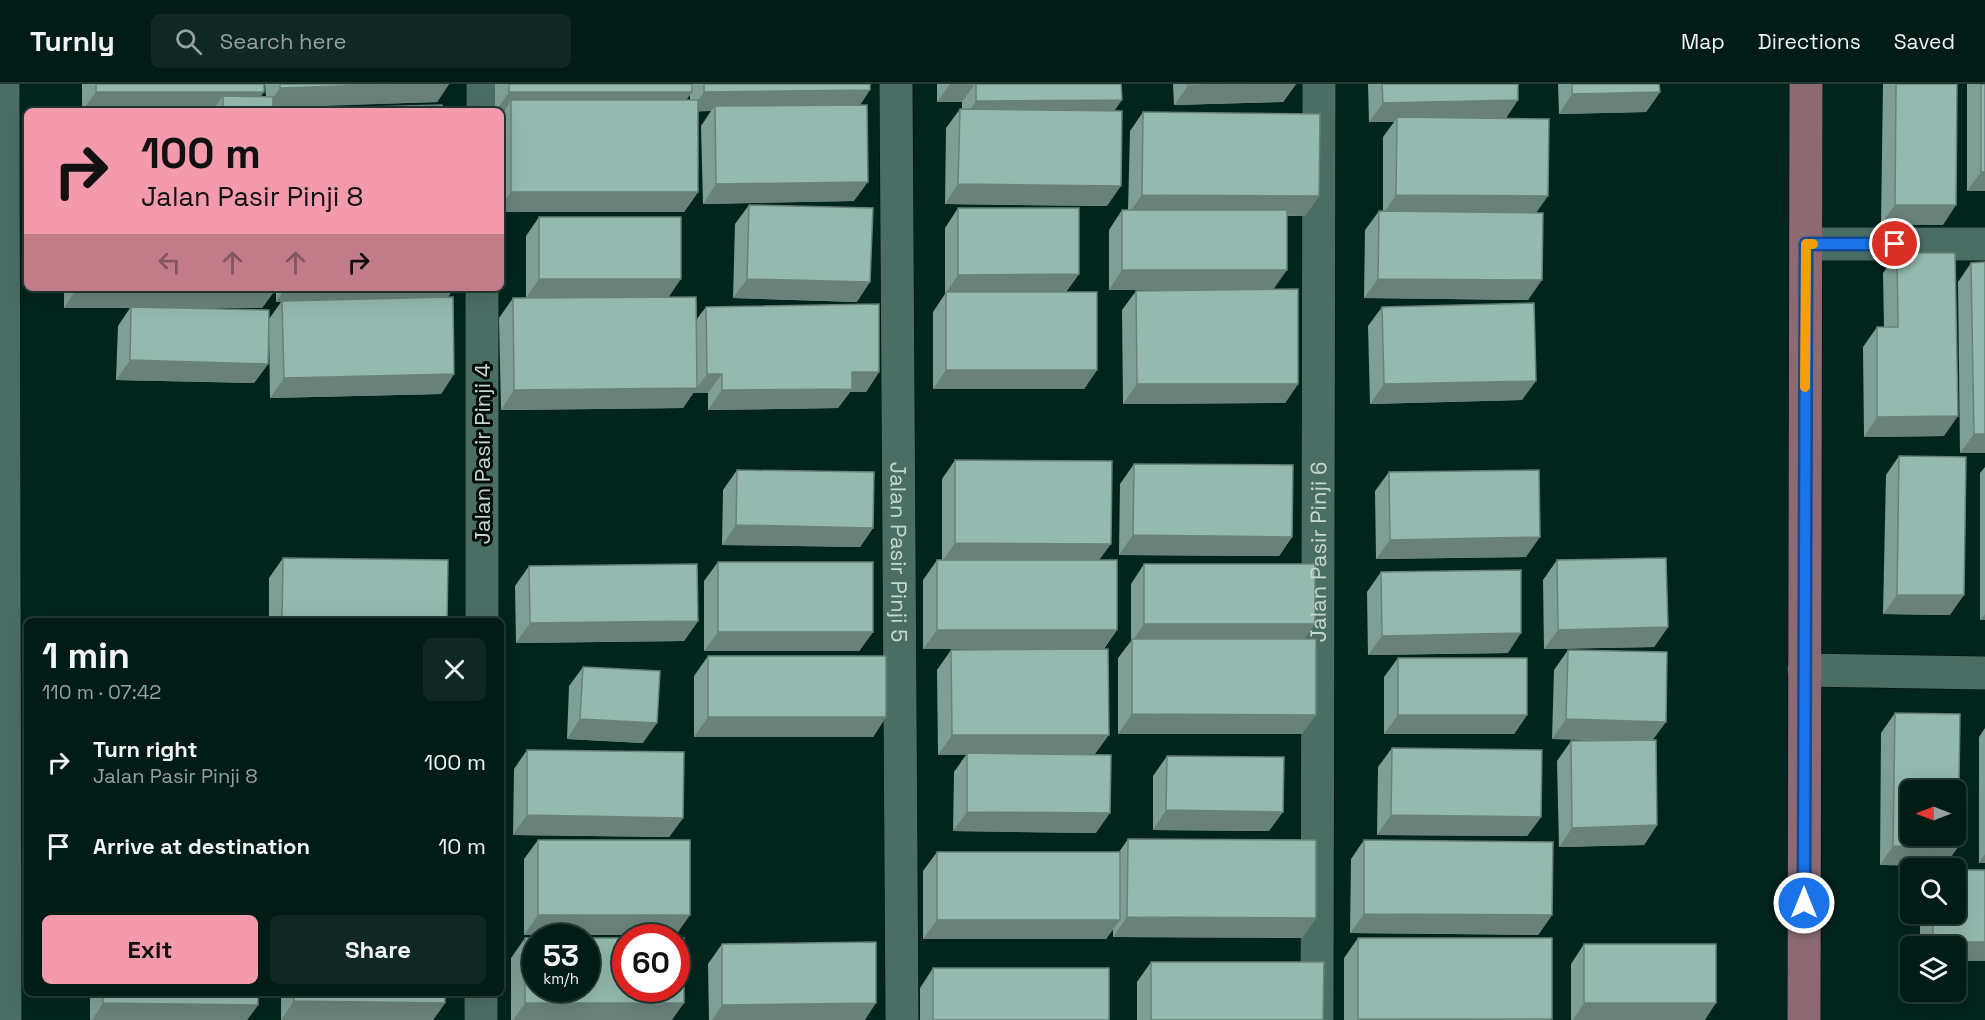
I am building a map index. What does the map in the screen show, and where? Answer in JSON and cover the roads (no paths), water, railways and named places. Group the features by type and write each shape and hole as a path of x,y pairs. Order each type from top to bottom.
{"main road":[{"path":"1804,1020 1806,84"}],"street":[{"path":"3,84 5,1020"},
{"path":"483,84 483,108"},
{"name":"Jalan Pasir Pinji 5","path":"896,84 902,1020"},
{"name":"Jalan Pasir Pinji 6","path":"1317,1020 1319,84"},
{"path":"1806,244 1985,244"},
{"name":"Jalan Pasir Pinji 4","path":"482,291 482,618"},
{"path":"1804,670 1985,673"},
{"path":"481,996 481,1020"}]}
